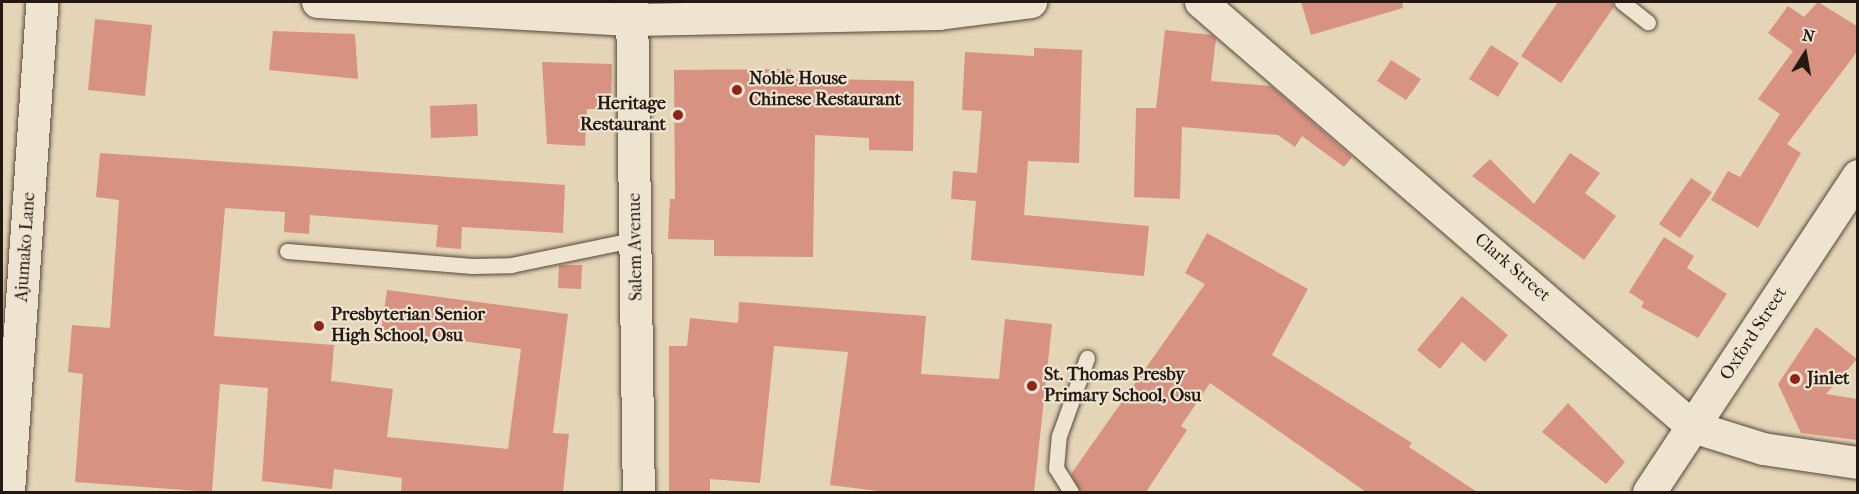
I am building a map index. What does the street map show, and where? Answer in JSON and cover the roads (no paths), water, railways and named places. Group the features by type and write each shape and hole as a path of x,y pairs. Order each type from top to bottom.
{"main road":[{"name":"Oxford Street","path":"1649,492 1857,176"}],"street":[{"name":"Ajumako Lane","path":"9,492 42,2"},
{"path":"318,2 633,11 939,14 1031,2"},
{"name":"Clark Street","path":"1201,2 1693,427 1763,449 1857,463"},
{"name":"Salem Avenue","path":"633,11 639,492"}],"lane":[{"path":"1622,2 1648,22"},
{"path":"287,251 471,266 511,265 636,239"},
{"path":"1071,492 1056,468 1059,436 1087,358"}],"place":[{"name":"Noble House Chinese Restaurant","path":"737,90"},
{"name":"Heritage Restaurant","path":"678,115"},
{"name":"Presbyterian Senior High School, Osu","path":"319,326"},
{"name":"Jinlet","path":"1795,379"},
{"name":"St. Thomas Presby Primary School, Osu","path":"1032,386"}]}
